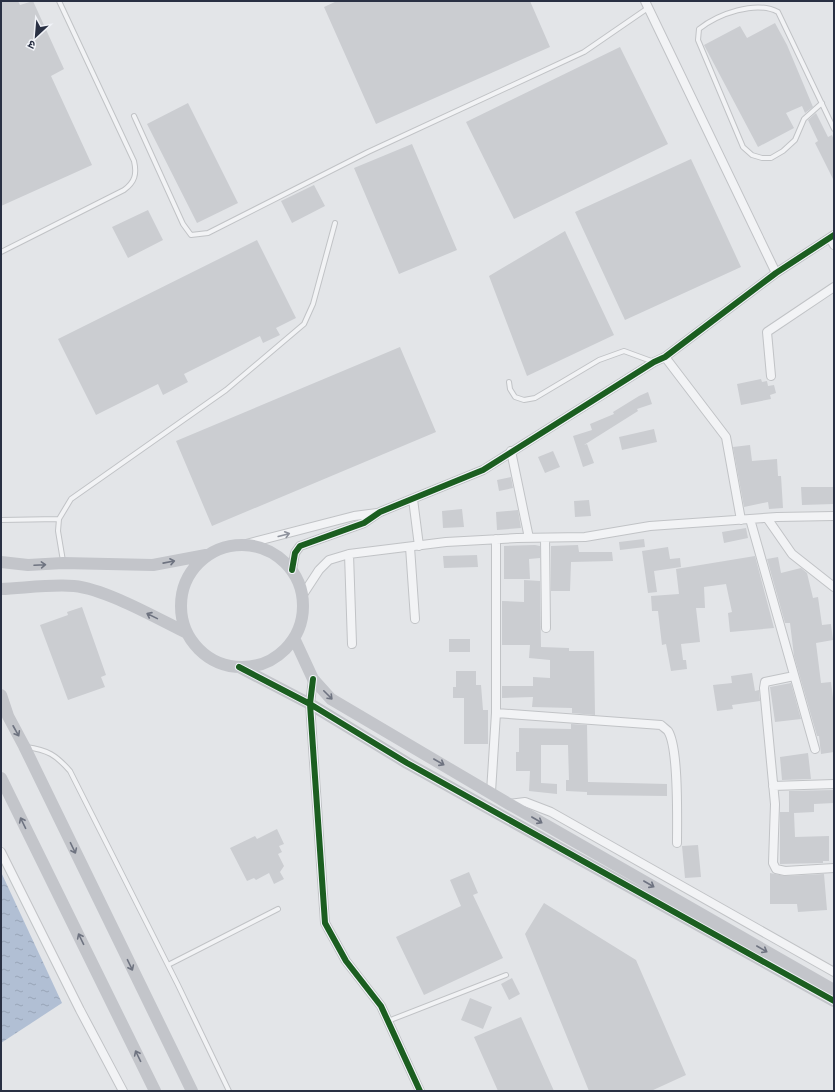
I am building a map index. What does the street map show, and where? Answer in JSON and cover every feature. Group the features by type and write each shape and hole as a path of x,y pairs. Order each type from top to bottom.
{"street":[{"path":"646,4 776,274"},
{"path":"1,562 28,566 64,563 153,565 207,555 226,546 246,544 354,516 380,512 483,470 654,362 665,357 776,274 832,239"},
{"path":"771,376 767,332 834,287"},
{"path":"665,357 726,437 741,520"},
{"path":"511,451 529,538"},
{"path":"413,499 419,546"},
{"path":"292,570 295,553 300,546 364,523 380,512"},
{"path":"302,596 319,570 329,560 349,554 496,539 585,537 650,526 767,518 834,516"},
{"path":"767,518 792,554 834,587"},
{"path":"750,519 815,749"},
{"path":"545,538 546,628"},
{"path":"491,792 496,713 496,539"},
{"path":"207,555 194,567 184,587 181,599 182,616 187,633 196,646 209,657 224,664 239,666 255,665 270,660 284,650 294,638 300,625 303,611 302,596 299,582 292,570 274,554 264,548 246,544"},
{"path":"410,547 415,619"},
{"path":"349,554 352,644"},
{"path":"1,589 75,586 100,593 132,606 187,633"},
{"path":"294,638 313,679 332,699 509,804 834,990"},
{"path":"239,666 310,704 407,763 834,1001"},
{"path":"794,676 765,682 764,688 775,804 773,863 776,869 785,871 834,868"},
{"path":"313,679 310,704 325,923 346,961 381,1006 420,1091"},
{"path":"1,696 8,716 192,1091"},
{"path":"496,713 661,725 669,734 673,753 676,776 677,843"},
{"path":"1,778 156,1091"},
{"path":"773,786 834,784"},
{"path":"509,804 525,802 551,812 776,941 834,972"},
{"path":"1,852 80,1010 123,1091"}],"lane":[{"path":"1,252 124,190 131,185 136,172 134,161 59,1"},
{"path":"134,116 183,224 191,235 208,233 368,152 584,52 646,4"},
{"path":"822,104 804,119 795,140 783,151 771,158 762,158 752,155 743,147 698,40 700,29 708,22 748,4 771,6 778,12 834,129"},
{"path":"64,563 58,531 59,519 71,499 226,390 304,324 313,304 334,223"},
{"path":"510,382 510,389 515,397 524,400 535,398 599,360 624,351 654,362"},
{"path":"1,520 59,519"},
{"path":"24,746 42,749 58,758 70,771 168,965 229,1091"},
{"path":"168,965 278,909"},
{"path":"388,1021 506,975"}],"water":[{"path":"1,872 62,1003 1,1043"}],"building":[{"path":"1,1 18,1 20,5 33,1 64,69 51,76 92,165 1,206"},
{"path":"337,1 530,1 550,47 376,124 324,7"},
{"path":"775,23 787,45 813,107 805,113 802,106 786,113 794,128 758,147 704,45 740,26 747,38"},
{"path":"620,47 668,144 514,219 466,122"},
{"path":"188,103 238,203 197,223 147,124"},
{"path":"816,113 828,137 832,135 834,140 834,181 815,143 818,141 808,120"},
{"path":"412,144 457,250 399,274 354,168"},
{"path":"691,159 741,267 625,320 575,212"},
{"path":"314,185 325,206 292,223 281,201"},
{"path":"148,210 163,240 128,258 112,227"},
{"path":"565,231 614,335 527,376 489,276"},
{"path":"257,240 296,318 276,328 280,335 263,343 260,336 184,374 188,382 163,395 158,384 96,415 58,339"},
{"path":"400,347 436,432 212,526 176,441"},
{"path":"761,379 762,382 767,381 768,386 774,385 776,393 770,395 771,399 741,405 737,384"},
{"path":"648,392 652,404 637,409 638,411 584,445 587,444 594,463 583,467 573,436 592,430 590,424 614,414 613,412"},
{"path":"654,429 657,442 622,450 619,437"},
{"path":"750,445 752,461 777,459 778,476 781,476 783,508 769,509 768,502 744,507 733,447"},
{"path":"553,451 560,467 545,473 538,457"},
{"path":"511,477 513,488 499,491 497,480"},
{"path":"801,487 834,487 834,504 802,505"},
{"path":"589,500 591,516 575,517 574,501"},
{"path":"462,509 464,527 443,528 442,511"},
{"path":"518,510 521,528 497,530 496,512"},
{"path":"746,528 748,538 724,543 722,532"},
{"path":"644,539 645,547 620,550 619,542"},
{"path":"578,545 579,552 612,552 613,561 571,562 570,591 551,591 551,546"},
{"path":"504,546 540,546 540,558 529,559 530,579 504,579"},
{"path":"668,547 670,559 680,558 681,567 654,571 657,592 648,593 642,551"},
{"path":"477,555 478,567 444,568 443,556"},
{"path":"755,556 774,628 730,632 728,613 732,612 726,584 704,587 705,608 696,608 700,642 681,644 683,660 686,660 687,669 671,671 666,644 662,645 658,611 652,611 651,596 679,594 676,569"},
{"path":"778,557 781,573 801,568 807,573 813,598 818,597 822,625 831,624 833,640 816,643 821,683 831,682 834,706 834,752 821,754 819,736 817,736 794,656 790,623 785,623 767,559"},
{"path":"524,580 540,581 541,647 569,648 569,651 594,651 595,715 572,713 572,708 532,707 533,697 502,698 502,686 533,686 533,677 550,678 550,660 529,658 530,645 502,645 502,601 524,602"},
{"path":"82,607 106,675 101,677 105,687 68,700 40,625 68,615 67,612"},
{"path":"449,639 470,639 470,652 449,652"},
{"path":"456,671 476,671 476,685 481,685 483,710 488,710 488,744 464,744 464,698 453,698 453,687 456,687"},
{"path":"752,673 755,691 759,690 760,701 732,705 733,709 717,711 713,685 732,683 731,676"},
{"path":"791,683 801,719 775,722 770,687"},
{"path":"571,724 587,725 588,782 667,784 667,796 587,795 587,792 566,791 566,780 569,780 568,745 541,745 541,783 557,784 557,794 529,791 530,771 516,771 516,752 519,752 519,728 571,729"},
{"path":"808,753 811,779 782,780 780,757"},
{"path":"834,790 834,803 814,804 814,812 794,813 795,837 829,836 829,861 823,861 823,863 780,864 780,812 789,812 789,791"},
{"path":"277,829 284,844 279,846 282,852 278,854 284,866 280,872 284,879 274,884 269,873 256,880 254,878 247,881 230,848 255,836 257,839"},
{"path":"698,845 701,877 685,878 682,846"},
{"path":"469,872 478,893 473,895 503,958 424,995 396,937 461,906 450,880"},
{"path":"770,873 785,876 824,874 827,910 798,912 797,904 770,904"},
{"path":"544,903 636,960 686,1075 651,1091 589,1091 525,934"},
{"path":"512,978 520,994 509,1000 501,984"},
{"path":"470,998 492,1007 483,1029 461,1020"},
{"path":"521,1017 554,1091 498,1091 474,1037"}],"cycle path":[{"path":"292,570 295,553 300,546 364,523 380,512 483,470 654,362 665,357 776,273 834,235"},
{"path":"239,667 310,704 407,763 834,1001"},
{"path":"313,679 310,704 325,923 346,961 381,1006 420,1091"}]}
